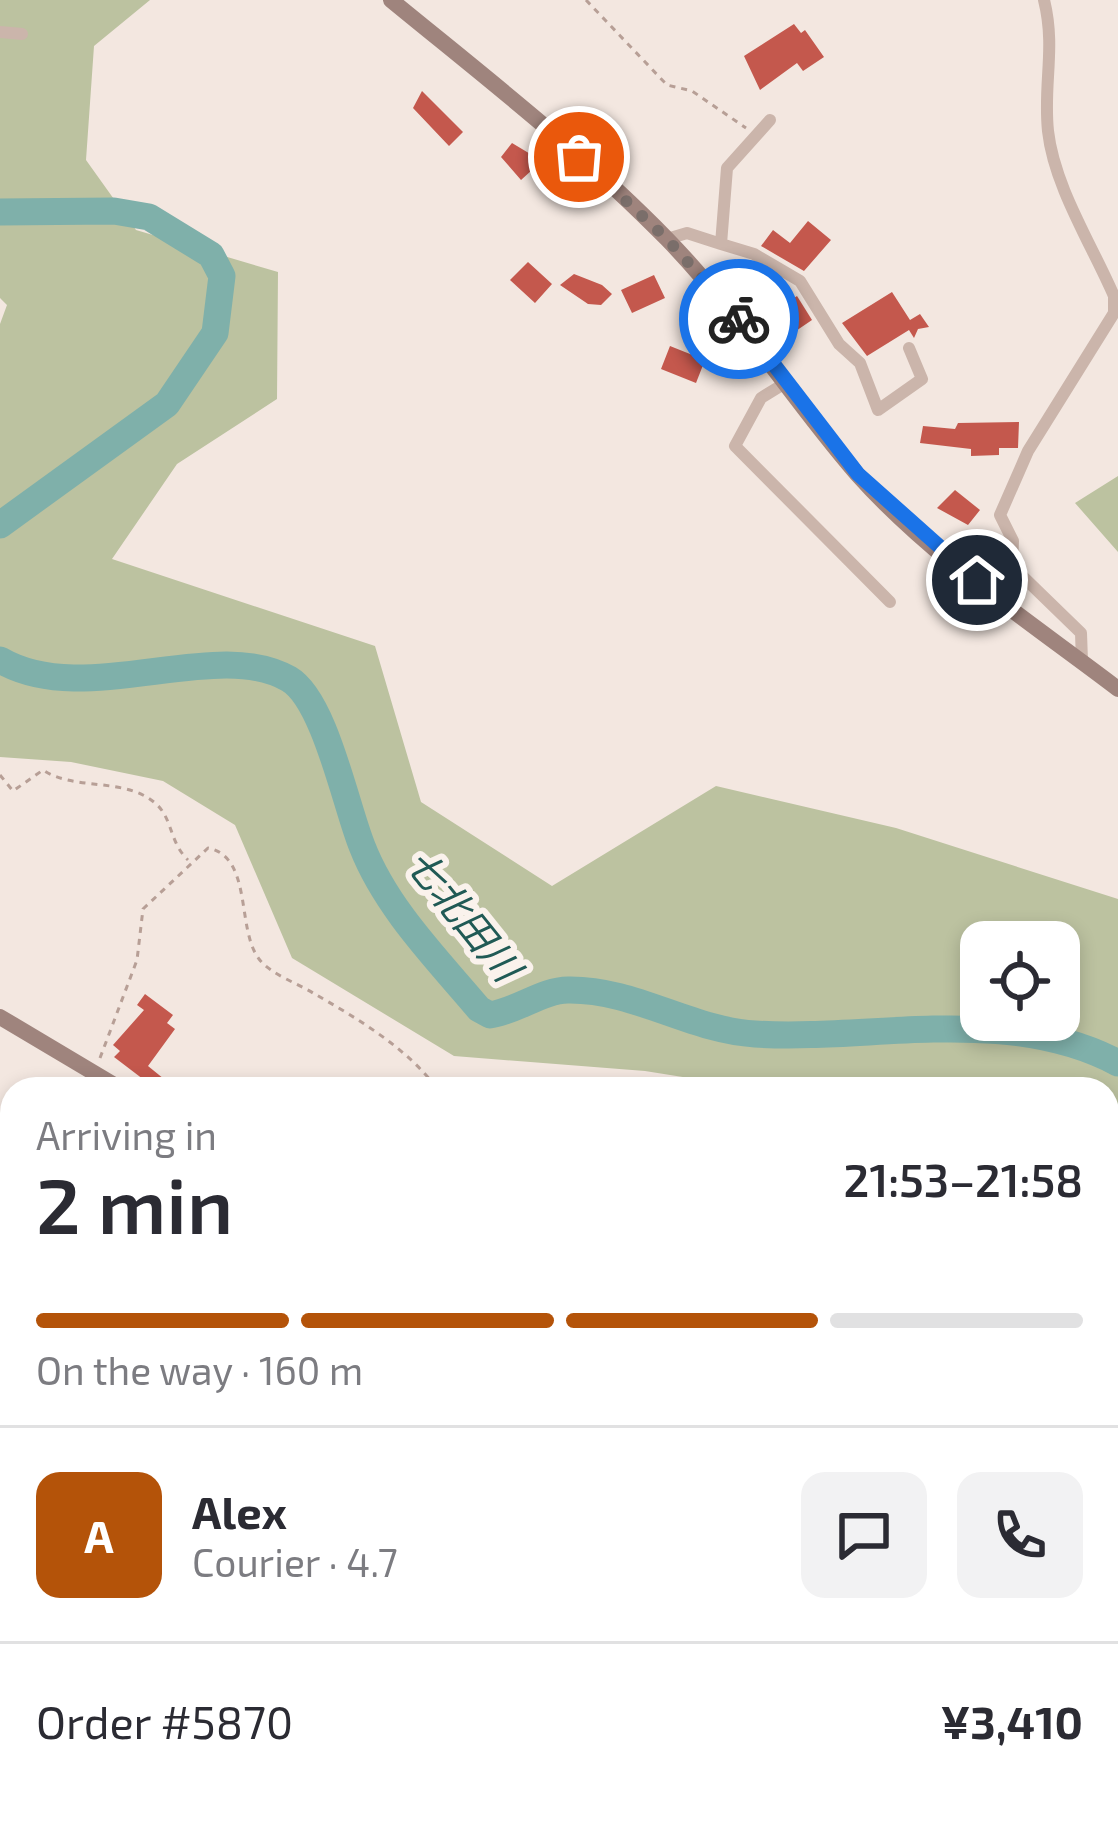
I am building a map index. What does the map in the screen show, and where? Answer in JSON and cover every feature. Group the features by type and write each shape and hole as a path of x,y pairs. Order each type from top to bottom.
{"main road":[{"path":"391,0 542,124 667,239 858,474 917,532 1118,689"},
{"path":"0,1017 104,1077"}],"street":[{"path":"1044,0 1054,37 1048,133 1114,296 1114,313 1028,451 1000,514 1013,541 1012,566 1081,633 1082,661"},
{"path":"0,32 22,34"},
{"path":"722,244 722,180 770,120"},
{"path":"667,239 687,233 754,254 800,281 839,344 860,363 878,410 922,380 909,349"},
{"path":"787,382 761,398 734,446 890,602"}],"path":[{"path":"586,0 667,85 692,91 755,134"},
{"path":"0,775 13,790 43,770 54,777 142,794 162,810 174,847 190,862"},
{"path":"97,1072 137,960 143,909 208,848 218,850 232,866 242,894 245,932 259,958 360,1020 424,1077"}],"green space":[{"path":"0,0 150,0 94,46 86,160 136,230 278,272 277,399 177,464 112,559 375,646 421,802 552,886 716,786 896,828 1118,899 1118,1077 683,1077 454,1056 292,958 235,825 163,781 71,762 0,757 0,324 7,305 0,298"},
{"path":"1118,476 1118,552 1075,503"}],"building":[{"path":"794,24 801,33 805,30 824,57 803,71 797,63 760,90 744,56"},
{"path":"422,91 463,132 449,146 413,108"},
{"path":"512,143 542,161 521,180 501,157"},
{"path":"808,221 831,240 804,271 761,246 773,230 790,243"},
{"path":"735,259 781,307 797,296 812,320 784,339 765,310 759,315 738,292 742,288 723,275"},
{"path":"528,262 552,284 535,303 510,280"},
{"path":"574,274 612,294 601,305 588,304 560,285"},
{"path":"654,275 665,298 632,313 621,290"},
{"path":"892,292 910,320 920,314 929,327 918,329 914,338 909,330 867,356 842,323"},
{"path":"670,346 705,360 696,383 661,369"},
{"path":"1019,422 1018,448 999,448 999,455 971,456 971,449 920,443 923,426 955,429 958,423"},
{"path":"955,490 980,510 968,525 937,508"},
{"path":"145,994 173,1015 167,1023 175,1029 148,1066 162,1077 140,1077 114,1057 120,1051 113,1045 144,1010 137,1005"}],"waterway":[{"name":"七北田川","path":"0,212 114,211 149,217 211,255 222,276 215,333 167,404 0,525"},
{"name":"七北田川","path":"0,660 34,673 71,678 225,665 259,668 289,679 302,691 324,731 362,846 384,891 430,952 479,1009 490,1015 559,991 593,991 731,1031 800,1035 985,1030 1075,1045 1118,1063"}],"way so far":[{"path":"579,157 667,239 739,319"}],"route":[{"path":"739,319 858,474 917,532 977,580"}]}
